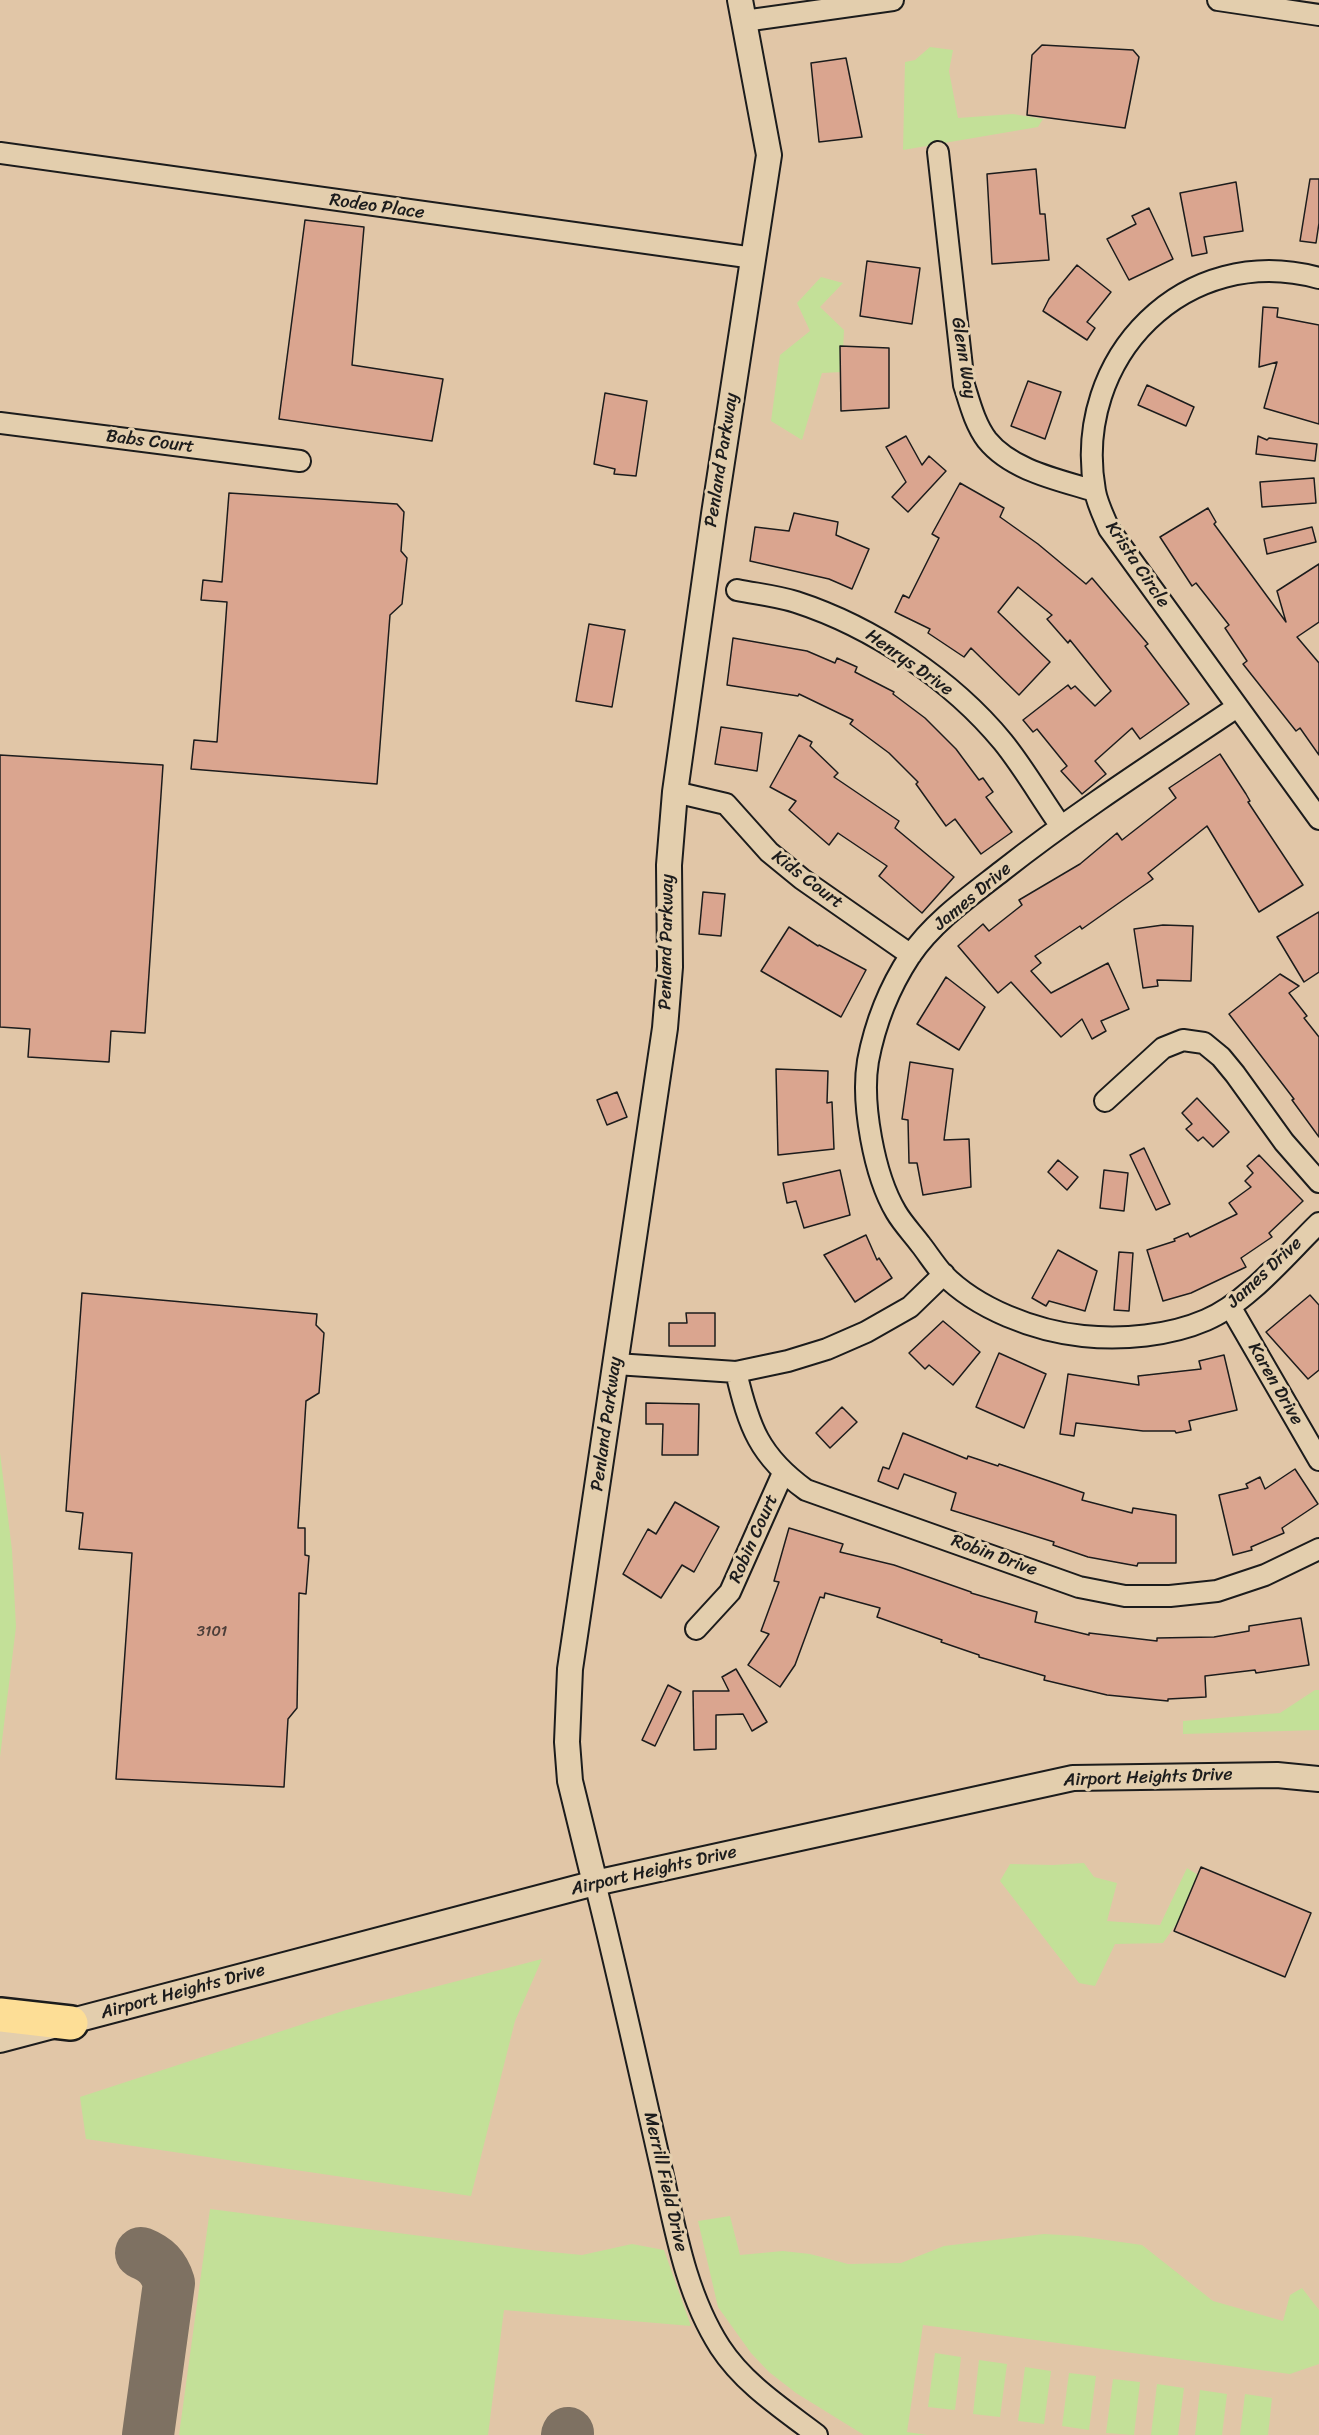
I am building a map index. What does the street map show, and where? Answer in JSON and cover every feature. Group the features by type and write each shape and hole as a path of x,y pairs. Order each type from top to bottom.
{"highway":[{"path":"0,2015 71,2023"}],"street":[{"path":"742,10 893,0"},
{"path":"1218,0 1319,15"},
{"name":"Penland Parkway","path":"595,1883 570,1780 567,1742 570,1669 665,1028 670,967 669,864 675,792 714,514 769,155 742,10"},
{"name":"Glenn Way","path":"938,152 964,385 975,419 988,441 1007,458 1029,469 1095,491"},
{"name":"Rodeo Place","path":"0,153 754,258"},
{"name":"Krista Circle","path":"1319,278 1299,272 1255,271 1216,279 1178,295 1147,319 1129,340 1113,365 1099,401 1092,443 1095,491 1109,529 1319,819"},
{"name":"Babs Court","path":"0,423 300,461"},
{"name":"Henrys Drive","path":"738,590 795,602 858,627 902,653 950,688 1003,742 1060,825"},
{"name":"James Drive","path":"1237,707 1060,825 949,912 911,955 884,1003 868,1063 868,1121 877,1167 895,1212 944,1274 972,1296 999,1312 1034,1326 1070,1334 1107,1338 1142,1336 1204,1321 1231,1308 1319,1223"},
{"name":"Kids Court","path":"675,792 726,804 769,852 802,879 911,955"},
{"path":"1105,1101 1163,1048 1184,1040 1204,1043 1221,1057 1284,1142 1319,1182"},
{"path":"616,1364 736,1372 798,1358 827,1349 866,1332 910,1306 944,1274"},
{"name":"Karen Drive","path":"1231,1308 1319,1460"},
{"name":"Robin Drive","path":"736,1372 747,1417 764,1450 783,1473 806,1490 1079,1587 1125,1596 1170,1596 1217,1591 1265,1575 1319,1549"},
{"name":"Robin Court","path":"696,1629 730,1592 783,1473"},
{"name":"Airport Heights Drive","path":"0,2040 595,1883 1073,1778 1277,1775 1319,1779"},
{"name":"Merrill Field Drive","path":"595,1883 695,2299 710,2330 739,2372 774,2403 817,2435"}],"green space":[{"path":"930,47 953,50 949,71 958,118 1013,114 1043,119 1038,127 903,150 905,62 915,60"},
{"path":"821,277 843,283 820,307 844,330 842,372 822,373 802,440 771,421 780,355 810,331 797,303"},
{"path":"0,1453 12,1550 16,1627 0,1757"},
{"path":"1315,1690 1319,1690 1319,1730 1183,1734 1183,1721 1280,1713"},
{"path":"1084,1863 1094,1877 1117,1883 1107,1921 1160,1925 1187,1868 1198,1875 1179,1920 1163,1943 1115,1944 1095,1986 1079,1983 1000,1881 1010,1864"},
{"path":"542,1959 515,2021 471,2196 86,2139 80,2097 346,2010"},
{"path":"210,2209 582,2255 632,2244 664,2250 691,2326 504,2310 488,2435 179,2435"},
{"path":"730,2216 740,2255 783,2251 810,2254 848,2264 901,2263 944,2246 1044,2234 1078,2236 1142,2245 1213,2301 1283,2321 1290,2295 1302,2288 1319,2310 1319,2364 1290,2374 923,2325 907,2432 927,2435 864,2435 796,2393 769,2372 751,2353 718,2307 698,2221"},
{"path":"935,2353 961,2357 955,2410 928,2407"},
{"path":"979,2360 1007,2364 1000,2417 973,2414"},
{"path":"1025,2367 1051,2371 1044,2424 1018,2421"},
{"path":"1069,2373 1096,2376 1089,2430 1062,2426"},
{"path":"1113,2379 1140,2382 1134,2435 1106,2433"},
{"path":"1157,2384 1184,2388 1178,2435 1151,2435"},
{"path":"1200,2390 1227,2394 1222,2435 1195,2435"},
{"path":"1245,2394 1272,2398 1268,2435 1240,2435"}],"building":[{"path":"1042,45 1133,50 1139,57 1125,128 1027,115 1032,55"},
{"path":"846,58 862,137 819,142 811,63"},
{"path":"1036,169 1040,214 1045,214 1049,260 992,264 987,174"},
{"path":"1310,179 1319,179 1319,223 1316,243 1300,241"},
{"path":"1236,182 1243,231 1204,237 1207,253 1192,256 1180,193"},
{"path":"1149,208 1173,259 1129,280 1107,239 1136,224 1132,216"},
{"path":"305,220 364,227 352,365 443,379 432,441 279,419"},
{"path":"867,261 920,268 912,324 860,316"},
{"path":"1077,265 1111,292 1087,322 1095,328 1087,340 1043,311 1049,299"},
{"path":"1263,307 1278,308 1277,317 1319,325 1319,424 1264,408 1277,362 1259,367"},
{"path":"840,346 889,348 889,408 841,411"},
{"path":"1028,381 1061,392 1045,439 1011,426"},
{"path":"1147,385 1194,407 1186,426 1138,405"},
{"path":"605,393 647,401 636,476 614,474 615,469 594,464"},
{"path":"906,436 922,465 929,456 946,471 908,512 892,497 906,482 886,447"},
{"path":"1258,436 1267,440 1269,438 1317,444 1315,461 1256,454"},
{"path":"1314,478 1316,503 1262,507 1260,482"},
{"path":"960,483 1004,508 1000,517 1038,544 1086,584 1092,578 1148,644 1145,646 1189,704 1140,739 1132,728 1095,761 1106,774 1082,794 1061,771 1067,766 1037,729 1033,732 1023,720 1068,685 1071,689 1075,686 1095,706 1111,691 1070,640 1068,643 1047,619 1052,615 1018,587 998,612 1050,662 1019,695 971,648 964,657 928,633 930,629 895,612 903,595 909,598 939,538 932,534"},
{"path":"229,493 397,504 404,512 401,551 407,558 402,604 390,615 377,784 191,769 194,740 217,742 227,602 201,600 203,580 222,582"},
{"path":"1208,508 1216,522 1214,524 1286,622 1277,591 1319,564 1319,622 1297,637 1319,663 1319,755 1300,728 1296,731 1243,664 1247,661 1225,628 1229,625 1196,583 1192,586 1160,537"},
{"path":"794,513 838,522 836,535 869,549 852,589 829,579 750,561 755,527 789,531"},
{"path":"1312,527 1316,542 1267,554 1264,539"},
{"path":"589,624 625,630 612,707 576,701"},
{"path":"733,638 807,651 835,663 837,658 857,667 855,672 894,692 893,694 925,718 956,749 979,780 983,778 993,792 986,797 1012,832 981,854 955,819 946,826 916,784 918,782 889,753 850,724 853,720 799,694 798,696 727,685"},
{"path":"721,727 762,733 757,771 715,764"},
{"path":"799,735 812,742 810,746 838,773 834,777 899,821 895,828 954,877 922,913 879,876 887,866 838,833 829,845 789,810 796,801 770,787"},
{"path":"1220,754 1246,794 1250,801 1248,802 1303,885 1259,912 1207,826 1148,873 1153,879 1082,929 1080,926 1035,956 1041,963 1031,971 1051,993 1108,963 1129,1009 1101,1021 1106,1031 1092,1039 1082,1019 1061,1037 1011,982 998,993 958,946 983,924 989,931 1022,905 1019,900 1080,864 1117,833 1122,840 1176,798 1169,788"},
{"path":"0,755 163,765 145,1033 111,1031 109,1062 28,1057 30,1029 0,1027"},
{"path":"703,892 725,894 721,936 699,934"},
{"path":"1319,912 1319,972 1304,982 1277,937"},
{"path":"1163,925 1193,926 1191,981 1157,980 1158,986 1143,988 1134,929"},
{"path":"789,927 818,946 866,970 841,1017 761,971"},
{"path":"1280,974 1299,986 1289,993 1307,1016 1304,1018 1319,1037 1319,1137 1292,1100 1294,1099 1229,1014"},
{"path":"946,977 985,1007 959,1050 917,1024"},
{"path":"910,1062 953,1069 944,1140 969,1139 971,1187 923,1195 917,1163 909,1163 908,1120 902,1119"},
{"path":"776,1069 828,1071 827,1103 832,1102 834,1149 778,1155"},
{"path":"617,1092 627,1117 607,1125 597,1100"},
{"path":"1197,1098 1229,1132 1213,1147 1203,1137 1198,1141 1186,1129 1192,1124 1182,1113"},
{"path":"1144,1148 1170,1204 1156,1210 1130,1155"},
{"path":"1259,1155 1303,1201 1269,1233 1272,1237 1241,1258 1246,1267 1191,1293 1163,1301 1147,1250 1175,1241 1174,1239 1188,1233 1190,1237 1237,1214 1229,1203 1251,1187 1245,1181 1253,1173 1247,1166"},
{"path":"1058,1160 1078,1177 1067,1190 1048,1172"},
{"path":"840,1170 850,1215 804,1228 796,1201 787,1203 783,1183"},
{"path":"1104,1170 1128,1173 1124,1211 1100,1208"},
{"path":"866,1235 877,1260 879,1258 892,1278 855,1302 824,1255"},
{"path":"1058,1250 1097,1271 1085,1311 1049,1301 1046,1306 1032,1298"},
{"path":"1119,1252 1133,1253 1129,1311 1114,1310"},
{"path":"82,1293 317,1314 316,1325 324,1333 319,1393 306,1401 298,1528 305,1528 305,1555 309,1556 306,1594 299,1593 297,1708 288,1719 284,1787 116,1779 132,1553 79,1549 83,1513 66,1511"},
{"path":"1310,1295 1319,1305 1319,1370 1308,1379 1266,1332"},
{"path":"686,1313 715,1313 715,1346 669,1346 669,1323 687,1323"},
{"path":"943,1321 980,1352 953,1385 929,1365 925,1369 909,1353"},
{"path":"999,1353 1046,1374 1024,1428 976,1407"},
{"path":"1224,1355 1237,1410 1189,1421 1191,1430 1176,1433 1175,1431 1143,1431 1076,1423 1074,1436 1060,1434 1068,1374 1139,1385 1138,1376 1201,1369 1199,1361"},
{"path":"646,1403 699,1404 698,1455 662,1455 663,1424 646,1424"},
{"path":"842,1407 857,1422 830,1448 816,1433"},
{"path":"903,1433 967,1459 968,1456 998,1466 999,1464 1084,1493 1082,1500 1132,1513 1133,1508 1176,1515 1176,1563 1138,1563 1137,1566 1088,1557 1053,1545 1054,1542 951,1510 956,1493 904,1474 898,1489 878,1481 883,1467 889,1469"},
{"path":"1295,1469 1318,1504 1282,1528 1284,1533 1251,1547 1252,1550 1233,1555 1219,1495 1248,1488 1246,1484 1260,1477 1265,1489"},
{"path":"675,1502 719,1527 694,1572 682,1565 661,1598 623,1574 648,1529 656,1534"},
{"path":"789,1528 843,1544 840,1552 894,1565 971,1593 1037,1612 1035,1622 1089,1635 1089,1633 1157,1641 1157,1638 1214,1637 1249,1631 1249,1626 1301,1618 1309,1665 1256,1673 1255,1670 1205,1676 1206,1697 1168,1699 1168,1701 1107,1695 1044,1680 1045,1676 979,1657 979,1655 941,1642 942,1640 877,1617 880,1608 825,1593 824,1598 820,1597 795,1665 780,1687 748,1665 769,1634 761,1631 779,1582 774,1581"},
{"path":"736,1669 767,1722 752,1731 743,1714 716,1715 716,1749 694,1750 693,1691 729,1691 722,1677"},
{"path":"668,1685 681,1692 655,1746 642,1740"},
{"path":"1201,1867 1311,1913 1285,1977 1174,1931"}],"taxiway":[{"path":"141,2253 159,2264 169,2283 148,2435"}]}
